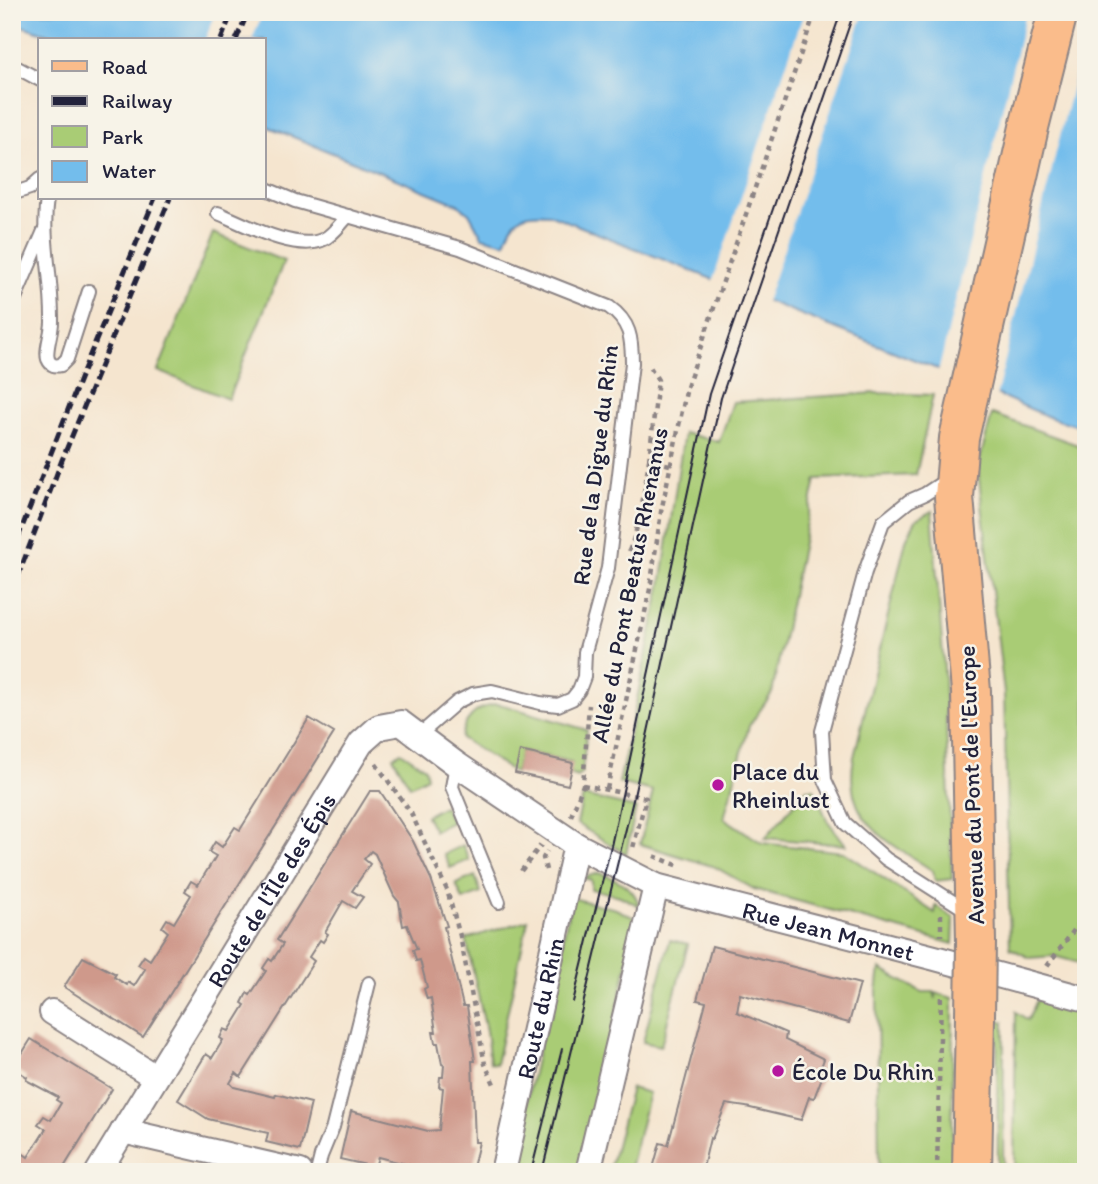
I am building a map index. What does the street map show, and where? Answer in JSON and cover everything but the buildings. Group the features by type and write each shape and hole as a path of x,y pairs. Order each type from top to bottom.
{"main road":[{"name":"Avenue du Pont de l'Europe","path":"964,1170 975,1016 959,927 971,691 954,475 958,439 1058,12"}],"street":[{"name":"Route de l'Île des Épis","path":"98,1172 361,743 379,727 410,729"},
{"name":"Rue Jean Monnet","path":"410,729 456,764 576,845 656,886 1086,999"},
{"name":"Route du Rhin","path":"503,1172 576,845"},
{"path":"588,1172 656,886"},
{"path":"52,1012 155,1077"},
{"path":"123,1131 300,1172"}],"lane":[{"path":"12,65 38,79"},
{"path":"12,194 30,188 38,181"},
{"name":"Rue de la Digue du Rhin","path":"266,189 295,201 460,248 609,307 627,323 632,338 632,363 608,568 585,652 584,677 579,690 572,699 558,705 492,691 473,694 410,729"},
{"path":"47,200 44,229 52,321 47,356 55,366 61,365 67,359 89,291"},
{"path":"218,213 282,239 302,243 324,239 348,216"},
{"path":"12,305 44,229"},
{"path":"954,475 909,501 883,522 865,572 822,731 825,780 845,823 959,927"},
{"path":"456,764 452,787 499,902"},
{"path":"317,1172 320,1156 333,1126 369,983"}],"path":[{"name":"Allée du Pont Beatus Rhenanus","path":"607,789 650,589 670,465 687,387 815,12"},
{"path":"636,533 659,380"},
{"path":"649,460 670,465"},
{"path":"361,743 411,813 447,890 460,936 485,1064 494,1084"},
{"path":"571,817 583,785 646,798 633,848"},
{"path":"1044,970 1086,914"},
{"path":"941,994 964,1170"}],"green space":[{"path":"213,233 284,261 228,399 158,371"},
{"path":"877,393 933,395 916,475 816,479 772,693 749,726 724,818 762,843 844,852 935,913 936,906 954,918 953,944 754,889 715,867 640,844 653,791 619,783 661,586 684,433 719,442 733,402"},
{"path":"992,414 1086,448 1086,965 1054,956 1030,958 1010,948 1004,693 979,479 979,463"},
{"path":"932,511 944,669 952,879 935,881 933,871 872,827 855,798 852,779 854,757 906,540 916,520"},
{"path":"495,704 587,730 582,772 577,777 570,774 572,762 521,751 515,773 461,738 472,715"},
{"path":"401,752 425,768 427,777 410,786 393,757"},
{"path":"807,789 814,789 827,820 846,845 765,838"},
{"path":"583,796 636,808 626,854 577,824"},
{"path":"444,806 452,822 434,831 426,816"},
{"path":"463,845 469,860 450,868 444,854"},
{"path":"599,873 629,889 639,906 620,896 591,889 591,880 581,878"},
{"path":"475,876 481,893 463,900 456,884"},
{"path":"572,898 616,909 637,919 582,1172 511,1172"},
{"path":"528,920 496,1064 490,1063 486,1031 466,939"},
{"path":"670,940 688,944 661,1046 643,1042"},
{"path":"880,969 922,992 934,992 936,999 936,993 953,998 952,1172 879,1172 877,991"},
{"path":"1037,1000 1086,1011 1086,1172 1014,1172 1016,1012 1028,1020"},
{"path":"997,1019 1004,1022 1003,1172 998,1172"},
{"path":"631,1088 649,1093 629,1172 609,1172"}],"water":[{"path":"12,12 1086,12 1086,428 1051,418 955,376 549,214 532,214 520,218 511,227 505,243 482,237 469,213 457,204 266,126 266,38 61,38 12,23"}],"pier":[{"path":"216,12 263,12 253,38 206,38"},
{"path":"804,12 864,12 765,305 712,283"},
{"path":"1026,12 1086,12 1086,30 996,397 938,373"}],"tram line":[{"path":"573,1002 611,846 709,394 841,12"},
{"path":"542,1172 634,796 721,398 854,12"},
{"path":"531,1172 562,1049"}],"railway":[{"path":"222,38 232,12"},
{"path":"237,38 248,12"},
{"path":"12,553 154,200"},
{"path":"12,592 62,460 169,200"}],"place":[{"name":"Place du Rheinlust","path":"718,785"},
{"name":"École Du Rhin","path":"778,1071"}]}
